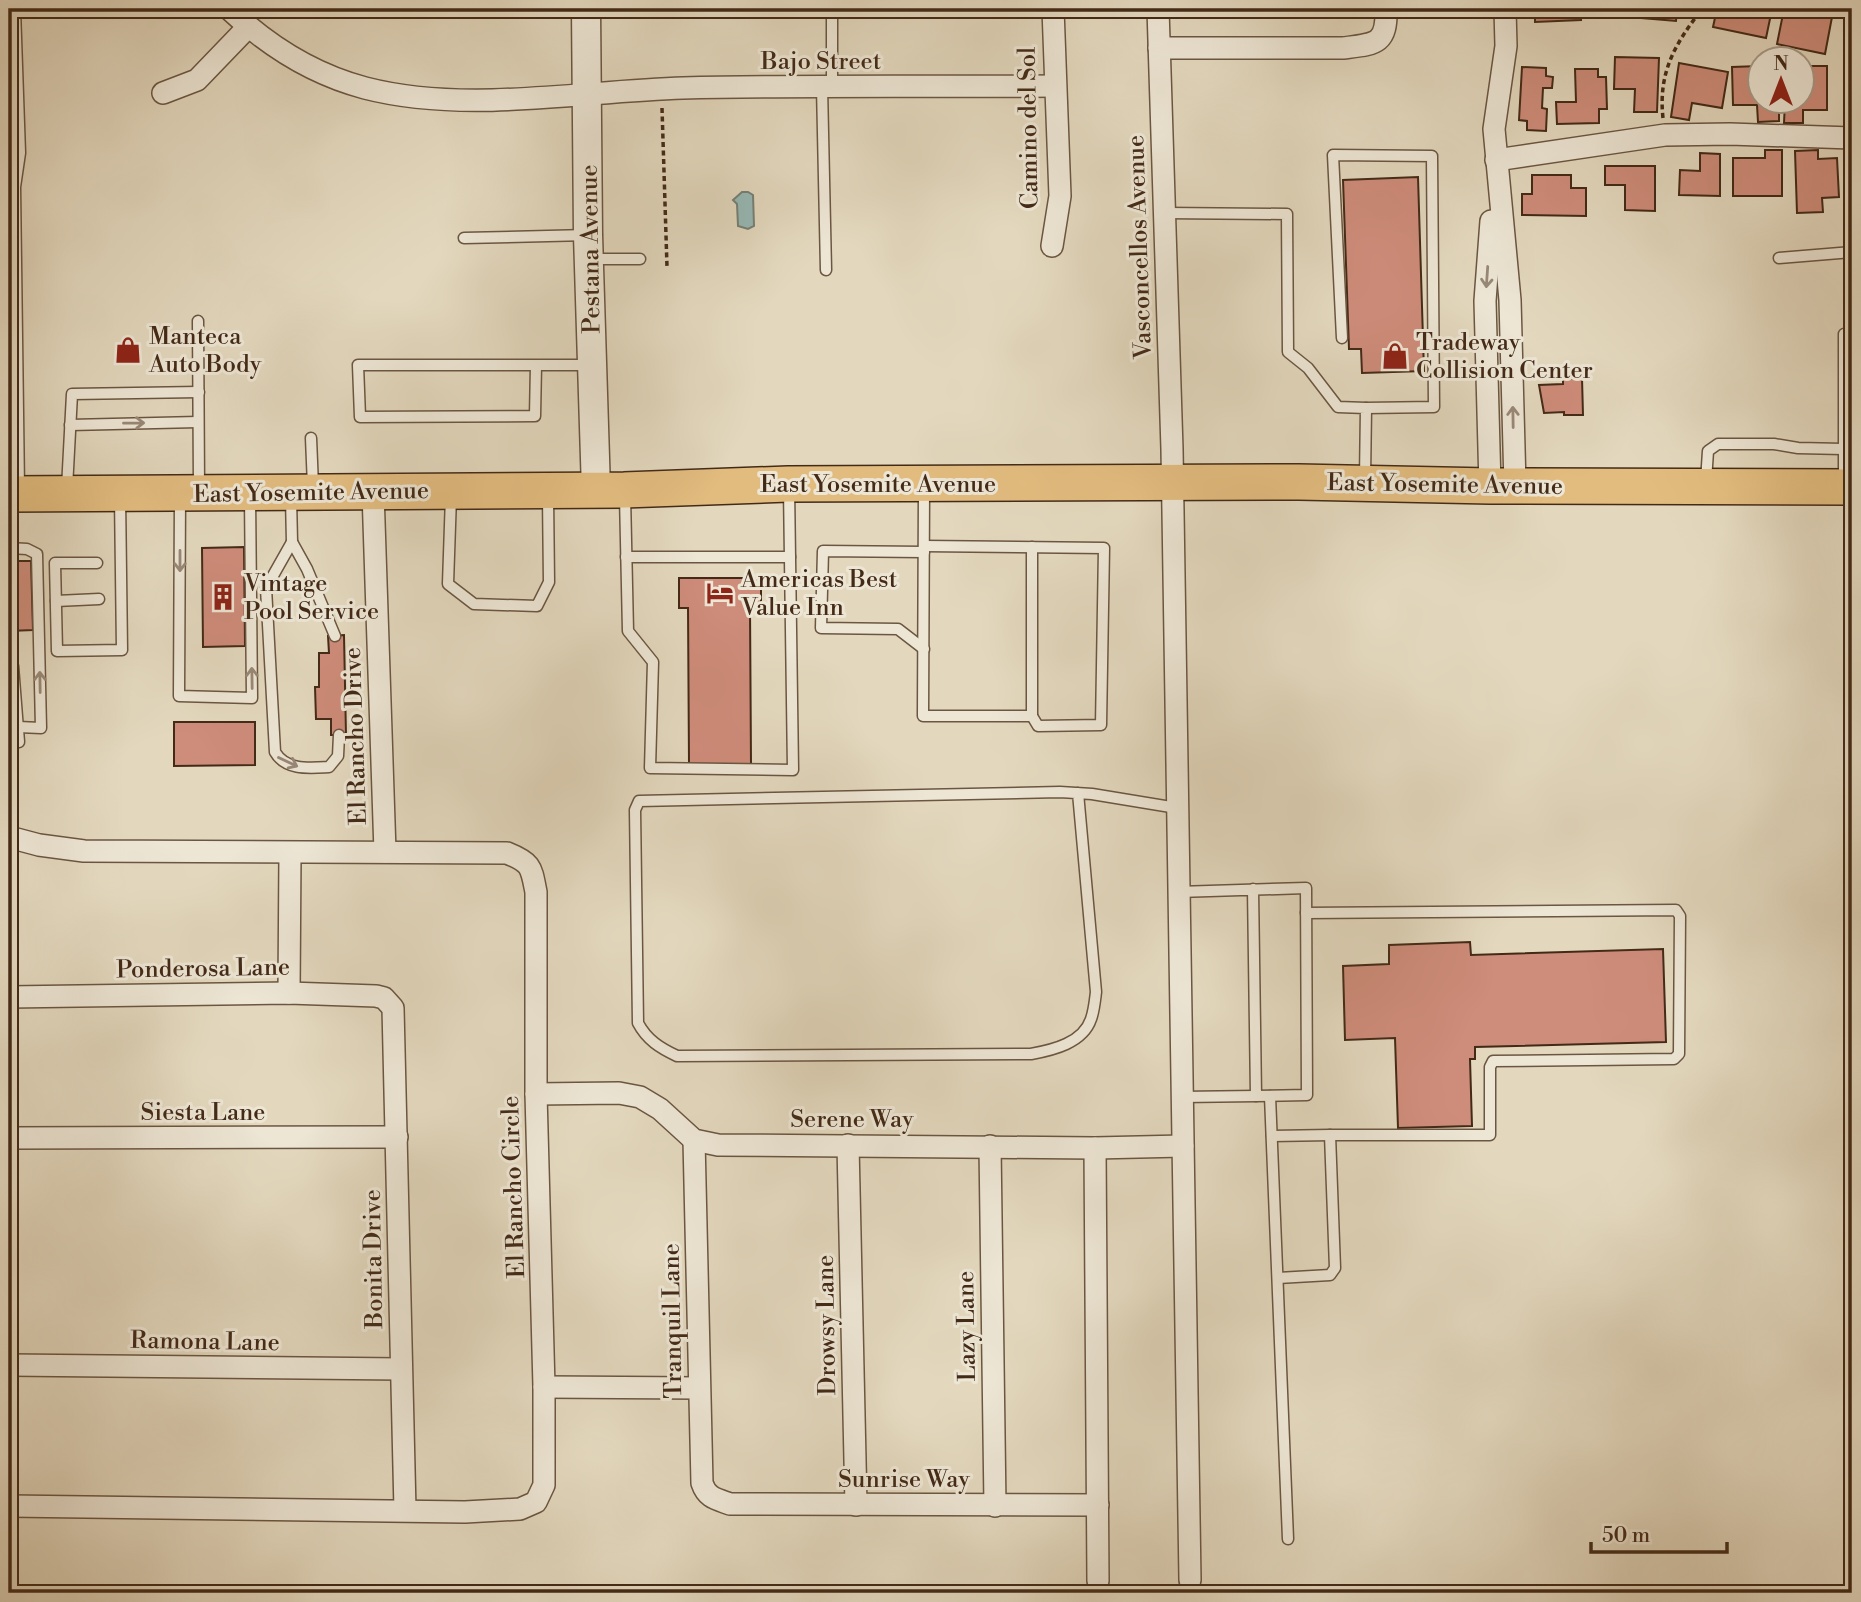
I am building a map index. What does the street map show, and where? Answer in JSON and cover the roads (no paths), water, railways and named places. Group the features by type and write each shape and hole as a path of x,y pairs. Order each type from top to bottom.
{"main road":[{"name":"East Yosemite Avenue","path":"14,495 924,483 1848,487"}],"street":[{"name":"Bajo Street","path":"229,9 271,46 320,73 365,88 407,96 481,100 683,88 1055,86"},
{"name":"Pestana Avenue","path":"586,9 593,365 610,489"},
{"name":"Camino del Sol","path":"1052,246 1060,196 1053,9"},
{"name":"Vasconcellos Avenue","path":"1158,9 1173,483 1190,1587"},
{"path":"1159,48 1343,48 1371,44 1383,34 1386,9"},
{"path":"1503,486 1485,301 1496,160 1494,129 1506,46 1505,9"},
{"path":"163,93 197,80 248,27"},
{"path":"1496,160 1665,135 1852,138"},
{"name":"El Rancho Drive","path":"373,492 385,852"},
{"name":"El Rancho Circle","path":"9,837 39,845 84,851 507,853 525,860 531,868 536,892 536,1094 544,1387 544,1485 536,1502 520,1509 465,1511 9,1506"},
{"path":"289,993 290,853"},
{"name":"Ponderosa Lane","path":"9,997 289,993 376,996 384,998 393,1008"},
{"name":"Bonita Drive","path":"393,1008 405,1510"},
{"path":"536,1094 619,1093 640,1097 660,1109 694,1140"},
{"name":"Siesta Lane","path":"9,1138 397,1137"},
{"name":"Serene Way","path":"694,1140 718,1145 1095,1148 1182,1146"},
{"name":"Tranquil Lane","path":"694,1140 702,1483 711,1498"},
{"name":"Drowsy Lane","path":"848,1145 856,1505"},
{"name":"Lazy Lane","path":"990,1146 995,1506"},
{"path":"1095,1148 1098,1581"},
{"name":"Ramona Lane","path":"9,1365 401,1369"},
{"path":"544,1387 699,1388"},
{"name":"Sunrise Way","path":"711,1498 730,1504 1098,1505"}],"lane":[{"path":"14,495 12,179 20,152 15,9"},
{"path":"826,270 827,87 832,9"},
{"path":"1165,214 1287,214 1288,352 1308,368 1338,407 1434,407 1432,156 1333,155 1342,338"},
{"path":"464,238 589,247 640,259"},
{"path":"1779,258 1852,253"},
{"path":"198,321 198,422 189,493 179,696 252,698 250,492"},
{"path":"1844,334 1843,449 1848,487"},
{"path":"536,365 535,416 360,416 358,365 536,365 593,365"},
{"path":"67,495 72,394 199,392"},
{"path":"1366,408 1366,484"},
{"path":"70,425 198,422"},
{"path":"311,438 292,542 266,588 275,752 279,759 296,767 329,767 338,756 340,735"},
{"path":"1706,487 1708,451 1718,444 1774,444 1798,448 1843,449"},
{"path":"924,483 923,716 1032,716"},
{"path":"610,489 626,556 628,631 653,662 650,768 793,770 788,484"},
{"path":"451,490 448,584 474,604 537,606 548,582 548,490"},
{"path":"97,563 55,563 57,651 122,650 120,494"},
{"path":"292,542 307,569 335,636"},
{"path":"924,649 898,629 821,628 823,551 1032,547 1104,548 1101,725 1038,726 1032,716 1032,547"},
{"path":"9,548 27,549 37,554 41,728 18,727"},
{"path":"626,556 790,557"},
{"path":"55,601 99,599"},
{"path":"9,666 13,666 19,741 9,737"},
{"path":"1078,793 1096,992 1091,1021 1075,1039 1055,1050 1031,1054 677,1056 659,1047 645,1035 638,1023 635,810 639,801 1078,793 1177,808"},
{"path":"1178,892 1306,888 1307,1095 1182,1097"},
{"path":"1253,889 1256,1096"},
{"path":"1272,1136 1490,1135 1490,1067 1493,1061 1674,1059 1679,1054 1680,916 1676,911 1306,913"},
{"path":"1270,1096 1288,1539"},
{"path":"1278,1278 1330,1275 1335,1268 1329,1135"}],"water":[{"path":"742,192 753,195 754,226 748,229 738,226 737,204 733,200"}],"place":[{"name":"Manteca Auto Body","path":"128,350"},
{"name":"Tradeway Collision Center","path":"1395,356"},
{"name":"Americas Best Value Inn","path":"720,593"},
{"name":"Vintage Pool Service","path":"223,597"}]}
